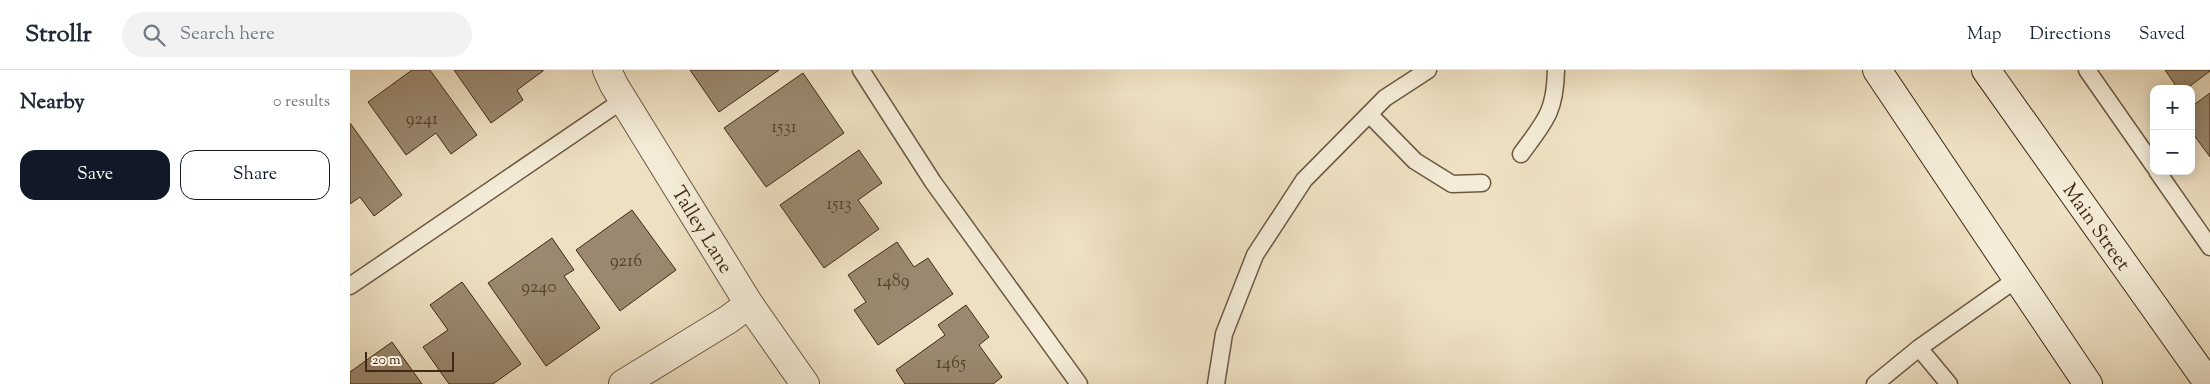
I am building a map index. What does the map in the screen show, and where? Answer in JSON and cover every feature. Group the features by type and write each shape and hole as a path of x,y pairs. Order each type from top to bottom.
{"main road":[{"name":"Talley Lane","path":"607,70 623,100 749,304 805,384"},
{"path":"1877,70 2088,384"},
{"name":"Main Street","path":"1986,70 2209,384"},
{"path":"623,384 749,304"}],"lane":[{"path":"861,70 933,182 1079,384"},
{"path":"1216,384 1224,334 1256,255 1304,180 1385,98 1428,70"},
{"path":"1521,154 1547,118 1555,96 1556,70"},
{"path":"2087,70 2150,160"},
{"path":"350,286 623,100"},
{"path":"1369,114 1415,161 1452,184 1482,183"},
{"path":"2160,175 2210,247"},
{"path":"1875,384 1920,348 2018,278"},
{"path":"1920,348 1949,384"}],"building":[{"path":"412,70 430,70 477,135 451,154 436,133 406,155 368,102"},
{"path":"454,70 543,71 517,90 523,100 491,123"},
{"path":"690,70 779,70 719,112"},
{"path":"2165,70 2210,70 2191,85 2175,85"},
{"path":"803,73 844,133 766,187 724,128"},
{"path":"2210,93 2210,157 2195,136 2195,104"},
{"path":"350,123 402,195 374,216 360,197 350,204"},
{"path":"859,150 882,183 858,200 879,229 824,268 780,205"},
{"path":"632,210 676,270 620,311 576,250"},
{"path":"552,238 574,270 564,276 600,328 546,366 488,283"},
{"path":"897,242 914,267 928,258 953,294 878,345 854,310 866,302 848,275"},
{"path":"462,282 521,364 493,384 449,384 423,347 448,330 430,305"},
{"path":"966,305 989,337 979,345 1002,377 993,384 905,384 896,370 945,335 938,325"},
{"path":"392,342 422,384 350,384 350,372"}]}
